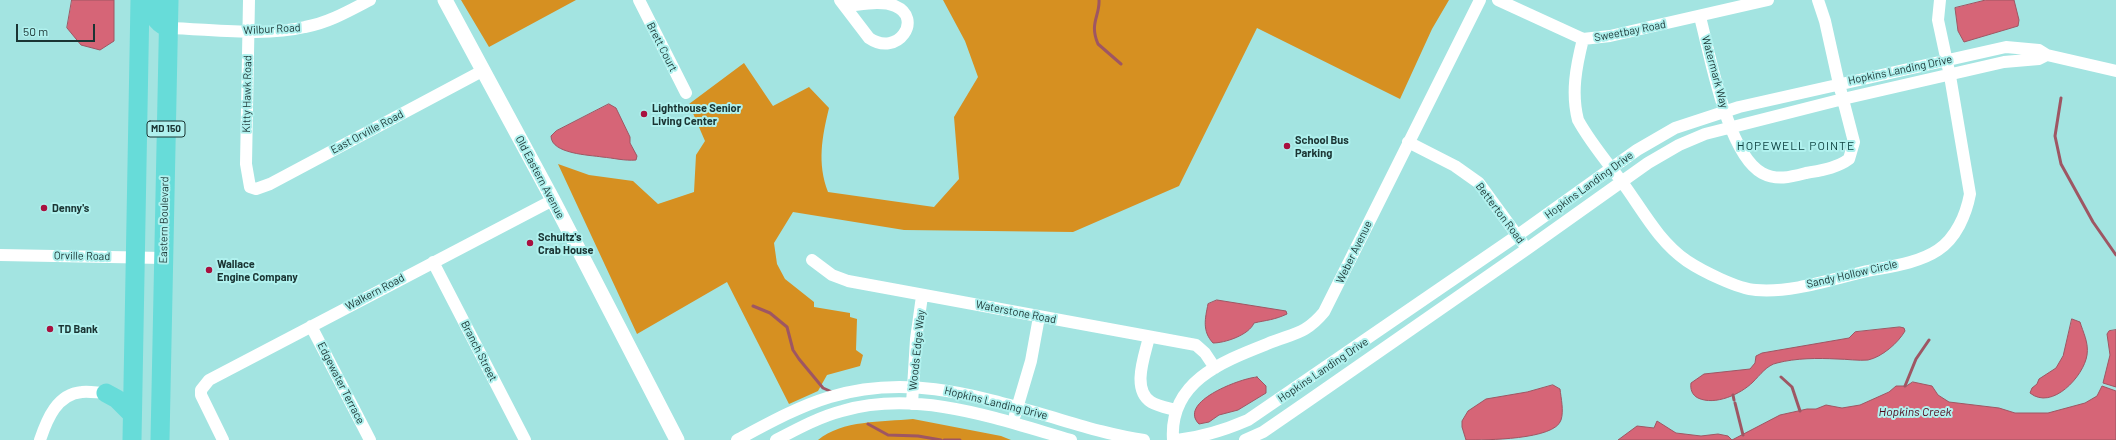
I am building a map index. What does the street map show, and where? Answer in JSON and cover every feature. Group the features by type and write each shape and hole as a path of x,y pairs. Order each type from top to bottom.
{"main road":[{"name":"MD 150","path":"132,440 140,0"},
{"path":"151,0 152,11 156,21 168,28"},
{"name":"Eastern Boulevard","path":"160,440 169,0"},
{"path":"106,393 116,393 125,388 133,378"},
{"path":"106,393 117,399 132,414"}],"street":[{"name":"Kitty Hawk Road","path":"248,0 246,164 250,188"},
{"name":"Wilbur Road","path":"168,28 248,31 304,28 332,19 370,0"},
{"name":"Old Eastern Avenue","path":"445,0 553,200 677,440"},
{"name":"Brett Court","path":"639,0 686,93"},
{"name":"Weber Avenue","path":"1173,440 1172,429 1175,410 1180,400 1193,383 1215,368 1268,343 1298,334 1309,328 1324,312 1480,0"},
{"name":"Sweetbay Road","path":"1498,0 1583,39 1610,36 1700,17 1768,0"},
{"path":"1818,0 1825,21 1838,84 1843,99"},
{"name":"Sandy Hollow Circle","path":"1583,39 1576,75 1574,100 1578,120 1612,169 1670,247 1687,261 1735,286 1755,290 1785,289 1917,260 1938,250 1953,235 1968,208 1970,194 1950,76 1938,20 1940,0"},
{"path":"842,3 882,4 895,6 903,12 908,22 906,32 900,40 890,44 874,42 869,38 842,3"},
{"name":"Watermark Way","path":"1700,17 1725,111 1743,154 1754,167 1770,176 1787,178 1832,168 1841,165 1850,159 1854,142 1843,99"},
{"name":"Hopkins Landing Drive","path":"1177,440 1195,438 1220,432 1248,420 1518,236 1637,150 1675,128 1725,111 1838,84 2006,47 2039,50 2048,55 2116,71"},
{"name":"Hopkins Landing Drive","path":"1245,440 1263,432 1527,250 1648,163 1679,145 1705,134 1843,99 1950,76 2004,62 2039,59 2048,55"},
{"name":"East Orville Road","path":"250,188 256,189 270,184 484,70"},
{"name":"Betterton Road","path":"1408,142 1455,166 1479,183 1527,250"},
{"name":"Walkern Road","path":"223,440 202,402 201,390 209,380 553,200"},
{"name":"Orville Road","path":"0,255 164,258"},
{"name":"Waterstone Road","path":"812,260 832,275 848,281 922,296 1196,345 1205,353 1215,368"},
{"name":"Branch Street","path":"433,262 525,440"},
{"name":"Woods Edge Way","path":"912,404 916,339 922,296"},
{"path":"1012,424 1031,361 1039,317"},
{"name":"Edgewater Terrace","path":"311,326 370,440"},
{"path":"1149,337 1141,376 1142,391 1152,403 1175,410"},
{"name":"Hopkins Landing Drive","path":"736,440 773,421 831,396 878,388 912,387 958,392 1108,433 1144,440"},
{"path":"40,440 47,420 64,396 82,392 106,393"},
{"name":"Hopkins Landing Drive","path":"780,439 843,410 875,405 912,404 945,406 1071,440"},
{"path":"773,421 780,439"}],"shaded area":[{"path":"461,0 576,0 489,47"},
{"path":"943,0 1449,0 1432,29 1400,99 1257,28 1179,186 1073,232 904,230 793,212 774,243 777,264 785,279 814,302 814,307 850,313 850,317 857,319 856,350 863,355 860,366 827,375 818,391 789,404 727,282 637,334 558,164 589,175 633,181 658,204 694,192 696,155 705,141 689,104 744,63 773,106 809,87 829,108 824,129 822,150 823,171 828,192 934,207 959,179 954,117 978,77 965,41"},
{"path":"913,419 1001,436 1011,440 818,440 828,433 850,425"}],"water":[{"path":"72,0 114,0 114,41 100,50 81,45 67,28"},
{"path":"1986,0 2014,0 2019,20 2018,26 1964,42 1958,31 1955,8"},
{"path":"609,104 616,108 630,137 630,143 637,156 636,160 623,160 581,154 557,147 553,142 551,136 556,131"},
{"path":"1217,300 1286,311 1287,314 1274,319 1254,323 1247,331 1236,338 1224,342 1213,343 1207,334 1205,320 1208,304"},
{"path":"2072,319 2080,322 2087,346 2085,363 2080,372 2066,389 2048,398 2039,397 2030,393 2039,379 2056,368 2063,356"},
{"path":"1900,327 1904,328 1905,331 1894,345 1879,356 1868,360 1822,358 1792,360 1773,364 1742,391 1720,400 1712,401 1698,398 1691,390 1691,383 1704,374 1750,369 1755,363 1756,356 1762,353 1849,338 1855,332"},
{"path":"2116,330 2116,387 2103,383 2110,355 2107,334 2109,331"},
{"path":"1257,377 1266,386 1266,393 1238,410 1219,415 1209,422 1199,424 1195,416 1197,408 1203,400 1226,387 1249,378"},
{"name":"Hopkins Creek","path":"1913,382 1932,386 1938,395 1949,402 1999,408 2015,413 2048,413 2085,403 2097,396 2102,386 2116,391 2116,440 1732,440 1780,415 1807,409 1816,409 1826,405 1842,408 1860,405 1889,392 1896,386 1906,386"},
{"path":"1553,385 1560,389 1562,404 1561,420 1556,427 1546,432 1518,438 1466,440 1462,427 1462,421 1468,411 1486,399 1527,392"},
{"path":"1657,421 1676,433 1701,436 1718,434 1728,436 1732,440 1618,440 1637,426 1654,428"}],"waterway":[{"path":"1099,0 1094,31 1098,44 1121,64"},
{"path":"2061,98 2055,136 2061,164 2093,222 2116,255"},
{"path":"753,306 770,313 787,327 793,350 799,359 823,388 832,392"},
{"path":"1905,386 1916,359 1929,340"},
{"path":"1781,377 1792,387 1800,411"},
{"path":"1733,395 1734,400"},
{"path":"1735,403 1743,435"},
{"name":"Hopkins Creek","path":"868,424 888,435 918,436 941,440"},
{"name":"Hopkins Creek","path":"944,440 960,440"}],"place":[{"name":"Lighthouse Senior Living Center","path":"644,114"},
{"name":"School Bus Parking","path":"1287,146"},
{"name":"Denny's","path":"44,208"},
{"name":"Schultz's Crab House","path":"530,243"},
{"name":"Wallace Engine Company","path":"209,270"},
{"name":"TD Bank","path":"50,329"}],"district":[{"name":"HOPEWELL POINTE","path":"1796,146"}]}
